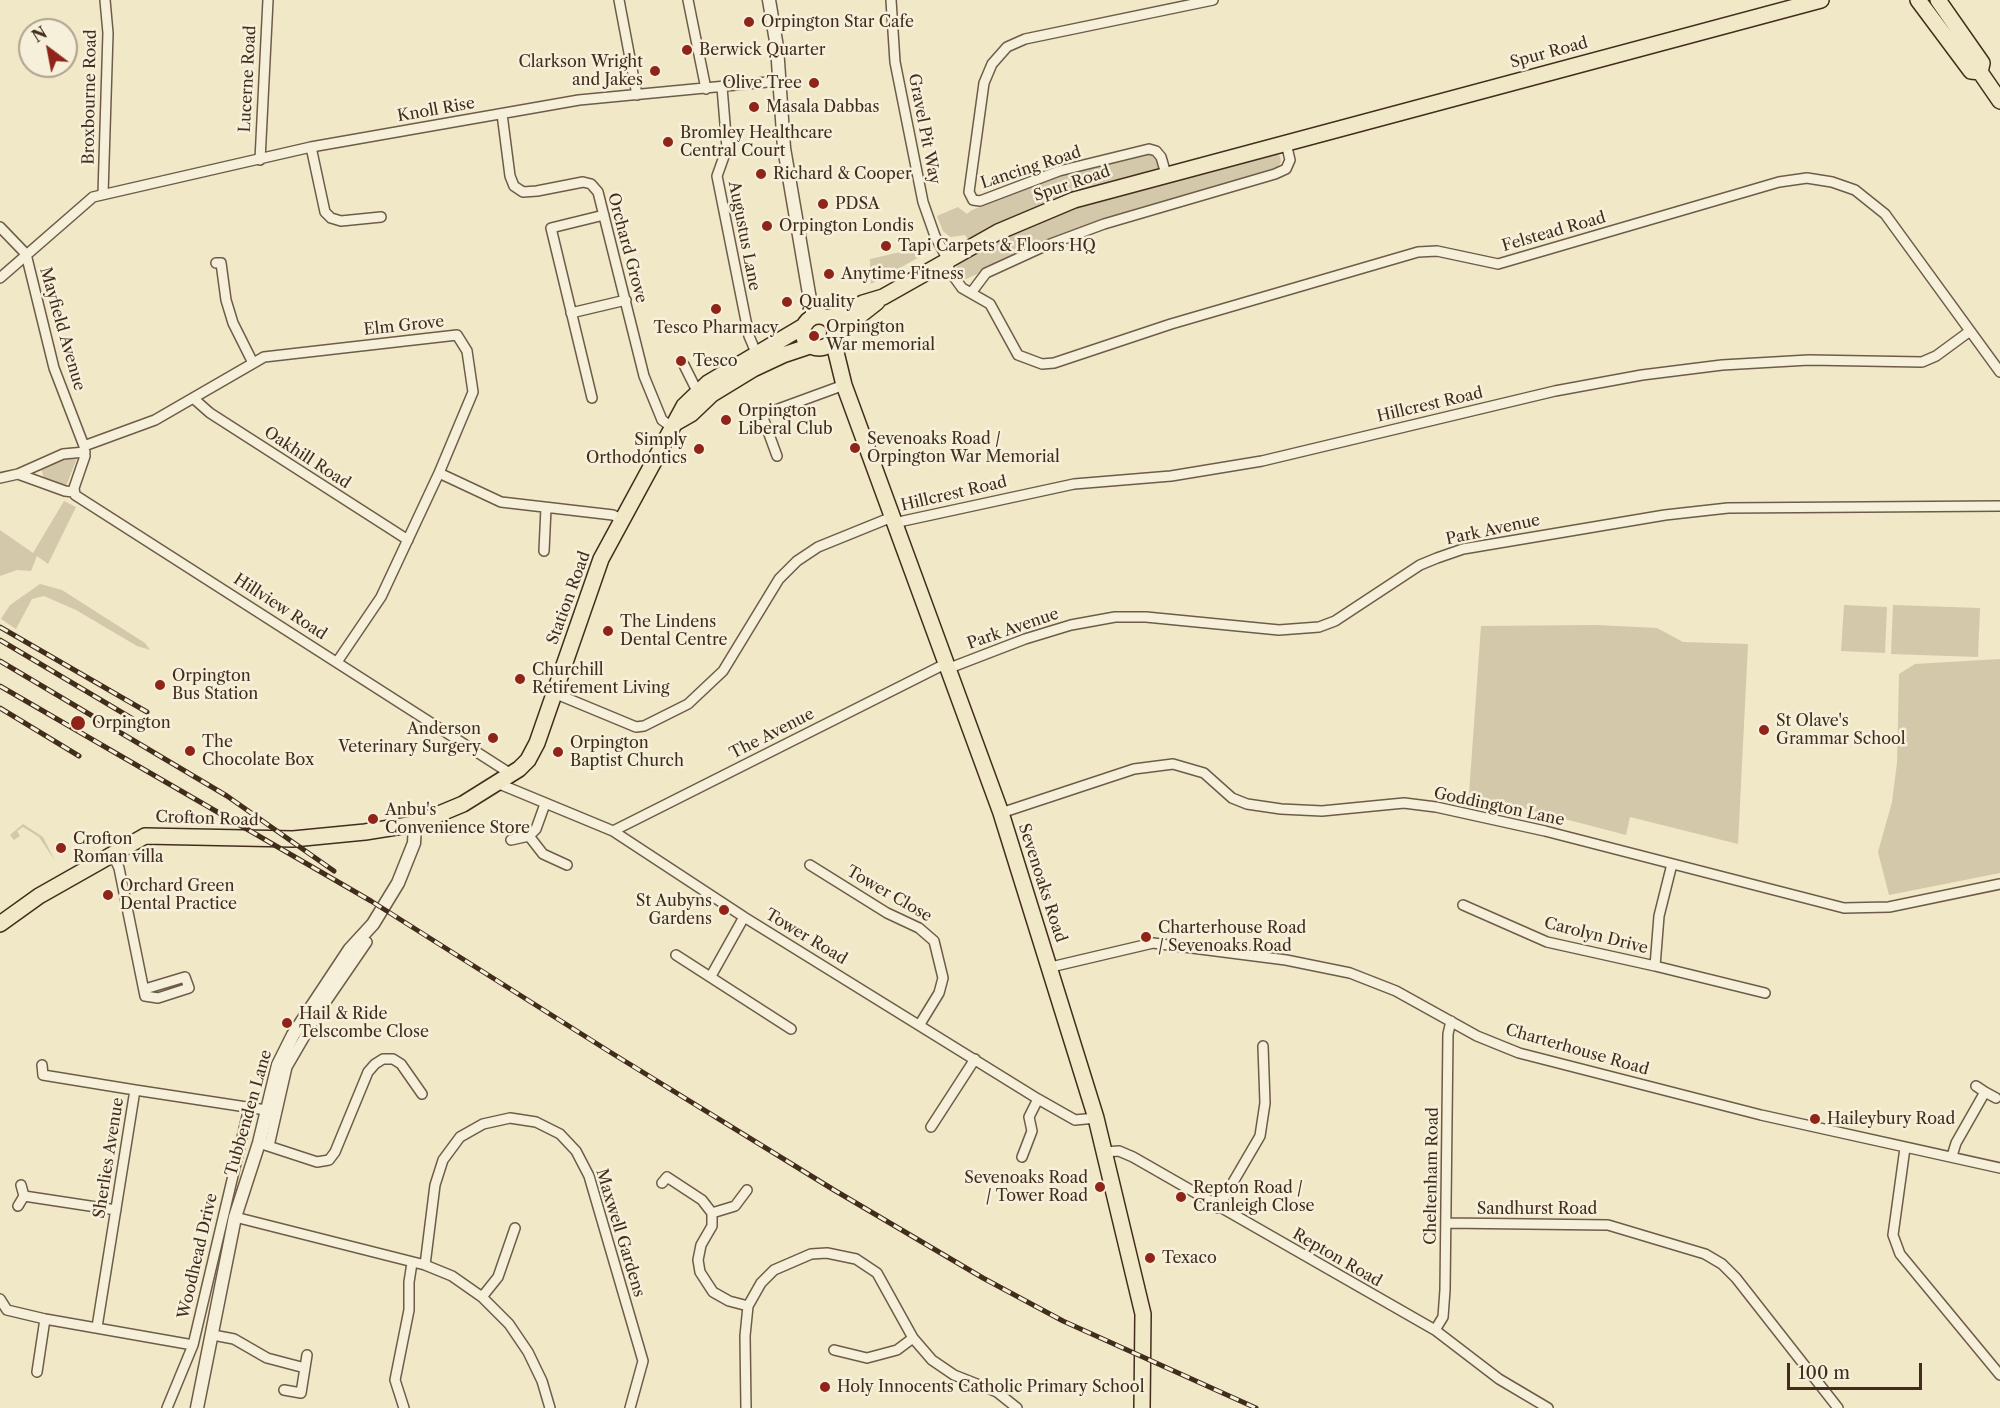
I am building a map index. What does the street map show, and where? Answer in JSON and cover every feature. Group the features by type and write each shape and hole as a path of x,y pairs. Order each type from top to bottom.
{"main road":[{"name":"Spur Road","path":"834,337 883,297 998,232 1074,200 1821,0"},
{"path":"1918,0 1971,71 1980,72"},
{"path":"1938,0 1982,63 1980,72 2000,102"},
{"name":"Spur Road","path":"814,320 843,314 863,303 883,297"},
{"path":"814,320 834,325 834,337 826,347 813,347 803,337 814,320"},
{"name":"Station Road","path":"293,839 365,832 415,824 440,815 524,765 534,749 595,574 621,519 675,425 691,414 701,397 758,355 814,320"},
{"name":"Sevenoaks Road","path":"834,337 844,385 1001,813 1095,1118 1143,1314 1142,1408"},
{"name":"Station Road","path":"701,397 763,364 813,347"},
{"name":"Sevenoaks Road","path":"813,347 828,361 844,385"},
{"name":"Crofton Road","path":"0,924 39,896 134,840 152,835 293,839"}],"street":[{"name":"Broxbourne Road","path":"103,194 108,33 105,0"},
{"name":"Lucerne Road","path":"260,160 268,0"},
{"path":"619,0 637,95"},
{"path":"688,0 706,90"},
{"path":"769,0 777,47 784,148 814,320"},
{"name":"Gravel Pit Way","path":"891,0 896,62 923,202 935,236 948,260"},
{"name":"Lancing Road","path":"1166,174 1161,157 1149,149 1059,171 980,201 973,200 969,192 984,83 992,64 1007,47 1025,39 1213,0"},
{"name":"Knoll Rise","path":"0,278 93,196 311,147 579,100 706,90 778,81"},
{"name":"Augustus Lane","path":"722,87 727,148 717,176 749,336 758,355"},
{"name":"Orchard Grove","path":"502,114 510,176 514,186 523,192 584,182 591,184 598,192 644,376 662,420 675,425"},
{"path":"971,293 986,273 1045,246 1104,224 1286,169 1290,160 1286,142"},
{"path":"311,147 325,212 331,218 341,221 381,217"},
{"name":"Felstead Road","path":"948,260 948,270 955,281 971,293 985,299 995,310 1018,355 1042,364 1054,363 1171,324 1418,252 1437,251 1498,264 1779,182 1807,178 1832,182 1855,190 1885,214 2000,372"},
{"path":"592,398 551,228 604,215"},
{"name":"Mayfield Avenue","path":"0,227 26,254 54,368 84,449"},
{"path":"216,263 221,263 226,300 233,323 253,363"},
{"path":"571,313 626,300"},
{"name":"Hillcrest Road","path":"554,693 636,727 644,726 688,704 723,671 773,588 797,561 818,547 893,520 1074,484 1171,476 1262,461 1555,391 1642,375 1722,365 1809,360 1922,362 1936,356 1970,331"},
{"name":"Elm Grove","path":"0,477 18,474 63,454 84,449 135,429 264,357 457,335 467,351 473,392 439,473 381,597 337,662"},
{"path":"684,365 701,397"},
{"path":"777,456 762,415 844,385"},
{"name":"Oakhill Road","path":"193,398 210,413 408,540"},
{"path":"74,492 83,467 84,449"},
{"path":"439,473 501,502 613,515 621,519"},
{"name":"Hillview Road","path":"18,474 64,491 74,492 511,774"},
{"name":"Park Avenue","path":"946,666 1071,625 1115,617 1146,617 1279,630 1319,627 1335,621 1420,566 1463,549 1665,515 1728,508 2000,506"},
{"path":"543,551 546,508"},
{"name":"The Avenue","path":"613,831 946,666"},
{"name":"Goddington Lane","path":"1001,813 1134,769 1173,764 1204,773 1232,798 1248,804 1281,809 1322,811 1404,803 1545,831 1844,908 1889,907 2000,884"},
{"name":"Tower Road","path":"497,783 613,831 744,916 1038,1099 1075,1120 1095,1118"},
{"path":"510,840 529,836 536,830 545,804"},
{"name":"Tubbenden Lane","path":"197,1408 235,1217 264,1144 266,1110 281,1056 315,1009 350,949 373,924 398,883 414,843 415,824"},
{"path":"529,836 543,854 567,865"},
{"path":"112,853 119,868 145,989"},
{"path":"1655,966 1659,916 1672,864"},
{"name":"Tower Close","path":"810,865 887,913 918,928 934,941 943,978 939,993 920,1024"},
{"name":"Carolyn Drive","path":"1463,905 1546,942 1765,993"},
{"path":"711,976 744,916"},
{"path":"367,942 315,1009 287,1067 264,1144 317,1162 328,1160 335,1152 361,1086 371,1067 379,1061 393,1059 402,1064 422,1094"},
{"name":"Charterhouse Road","path":"1050,967 1153,943 1286,960 1350,973 1396,991 1477,1036 1519,1053 1905,1148 1953,1156 2000,1168"},
{"path":"676,956 711,976 791,1029"},
{"name":"Cheltenham Road","path":"1435,1330 1443,1317 1447,1224 1448,1034 1451,1021"},
{"path":"1218,1208 1260,1136 1265,1103 1263,1046"},
{"path":"931,1127 975,1059"},
{"path":"39,1085 43,1076 42,1065"},
{"path":"43,1076 135,1090"},
{"path":"1976,1086 1996,1098"},
{"name":"Sherlies Avenue","path":"97,1328 135,1090 266,1110"},
{"path":"1953,1156 1956,1143 1985,1092"},
{"path":"1022,1157 1032,1131 1029,1117 1038,1099"},
{"name":"Woodhead Drive","path":"167,1408 193,1345 249,1108"},
{"name":"Maxwell Gardens","path":"425,1265 435,1185 443,1160 460,1137 483,1124 510,1118 536,1122 560,1134 576,1151 589,1176 643,1361 630,1408"},
{"path":"1905,1148 1893,1234 1900,1254 2000,1375"},
{"name":"Repton Road","path":"1104,1152 1119,1151 1133,1157 1218,1208 1435,1330 1499,1379 1548,1408"},
{"path":"662,1183 667,1177 702,1200 712,1213 712,1226 701,1245 698,1260 700,1272 713,1292 729,1301 748,1306"},
{"path":"18,1206 24,1196 21,1185"},
{"path":"712,1213 735,1206 747,1190"},
{"path":"24,1196 116,1210"},
{"path":"235,1217 425,1265 452,1276 483,1297 509,1323 528,1352 542,1381 550,1408"},
{"name":"Sandhurst Road","path":"1447,1224 1608,1225 1706,1254 1722,1264 1736,1278 1838,1408"},
{"path":"483,1297 498,1277 515,1228"},
{"path":"746,1408 745,1336 748,1306 761,1282 774,1270 811,1254 843,1255 856,1259 877,1273 921,1350 954,1375 997,1392 1017,1408"},
{"path":"404,1408 395,1380 409,1310 412,1263"},
{"path":"1,1302 8,1310 45,1319 193,1345"},
{"path":"37,1372 45,1319"},
{"path":"213,1335 234,1340 267,1358 305,1368"},
{"path":"834,1350 867,1358 897,1350 913,1338"},
{"path":"284,1390 301,1393 307,1355"}],"shaded area":[{"path":"1271,152 1280,156 1281,162 1277,169 1083,227 966,279 961,276 956,265 958,259 1033,222 1075,206"},
{"path":"1147,154 1154,155 1159,170 969,240 965,235 950,237 943,231 937,216 958,207 967,214 972,210 1067,174"},
{"path":"922,247 923,255 871,284 870,259"},
{"path":"70,455 75,456 76,461 66,486 44,478 41,469"},
{"path":"64,501 76,507 48,564 37,556 31,571 17,570 0,576 0,530 33,553"},
{"path":"40,584 62,590 145,643 150,650 137,646 76,610 44,596 32,599 16,629 1,619 10,605"},
{"path":"1844,605 1887,607 1885,653 1841,651"},
{"path":"1893,605 1980,608 1978,657 1891,654"},
{"path":"1597,625 1657,628 1683,642 1748,644 1738,844 1630,817 1626,835 1469,794 1481,626"},
{"path":"2000,659 2000,873 1889,895 1878,852 1892,802 1897,763 1899,674 1915,664"},
{"path":"23,824 43,837 55,861 39,837 23,827 17,831 20,836 14,840 10,835"}],"railway":[{"path":"0,627 147,712"},
{"path":"0,640 138,722"},
{"path":"0,661 227,796 334,871"},
{"path":"0,686 371,901 834,1190 983,1278 1063,1321 1256,1408"},
{"path":"0,708 79,756"}],"place":[{"name":"Orpington Star Cafe","path":"749,22"},
{"name":"Berwick Quarter","path":"687,50"},
{"name":"Clarkson Wright and Jakes","path":"655,71"},
{"name":"Olive Tree","path":"814,83"},
{"name":"Masala Dabbas","path":"754,107"},
{"name":"Bromley Healthcare Central Court","path":"668,142"},
{"name":"Richard & Cooper","path":"761,174"},
{"name":"PDSA","path":"823,204"},
{"name":"Orpington Londis","path":"767,226"},
{"name":"Tapi Carpets & Floors HQ","path":"886,246"},
{"name":"Anytime Fitness","path":"829,274"},
{"name":"Quality","path":"787,302"},
{"name":"Tesco Pharmacy","path":"716,309"},
{"name":"Orpington War memorial","path":"814,336"},
{"name":"Tesco","path":"681,361"},
{"name":"Orpington Liberal Club","path":"726,420"},
{"name":"Sevenoaks Road / Orpington War Memorial","path":"855,448"},
{"name":"Simply Orthodontics","path":"699,449"},
{"name":"The Lindens Dental Centre","path":"608,631"},
{"name":"Churchill Retirement Living","path":"520,679"},
{"name":"Orpington Bus Station","path":"160,685"},
{"name":"Orpington","path":"78,723"},
{"name":"St Olave's Grammar School","path":"1764,730"},
{"name":"Anderson Veterinary Surgery","path":"493,738"},
{"name":"The Chocolate Box","path":"190,751"},
{"name":"Orpington Baptist Church","path":"558,752"},
{"name":"Anbu's Convenience Store","path":"373,819"},
{"name":"Crofton Roman villa","path":"61,848"},
{"name":"Orchard Green Dental Practice","path":"108,895"},
{"name":"St Aubyns Gardens","path":"724,910"},
{"name":"Charterhouse Road / Sevenoaks Road","path":"1146,937"},
{"name":"Hail & Ride Telscombe Close","path":"287,1023"},
{"name":"Haileybury Road","path":"1815,1119"},
{"name":"Sevenoaks Road / Tower Road","path":"1100,1187"},
{"name":"Repton Road / Cranleigh Close","path":"1181,1197"},
{"name":"Texaco","path":"1150,1258"},
{"name":"Holy Innocents Catholic Primary School","path":"825,1387"}]}
